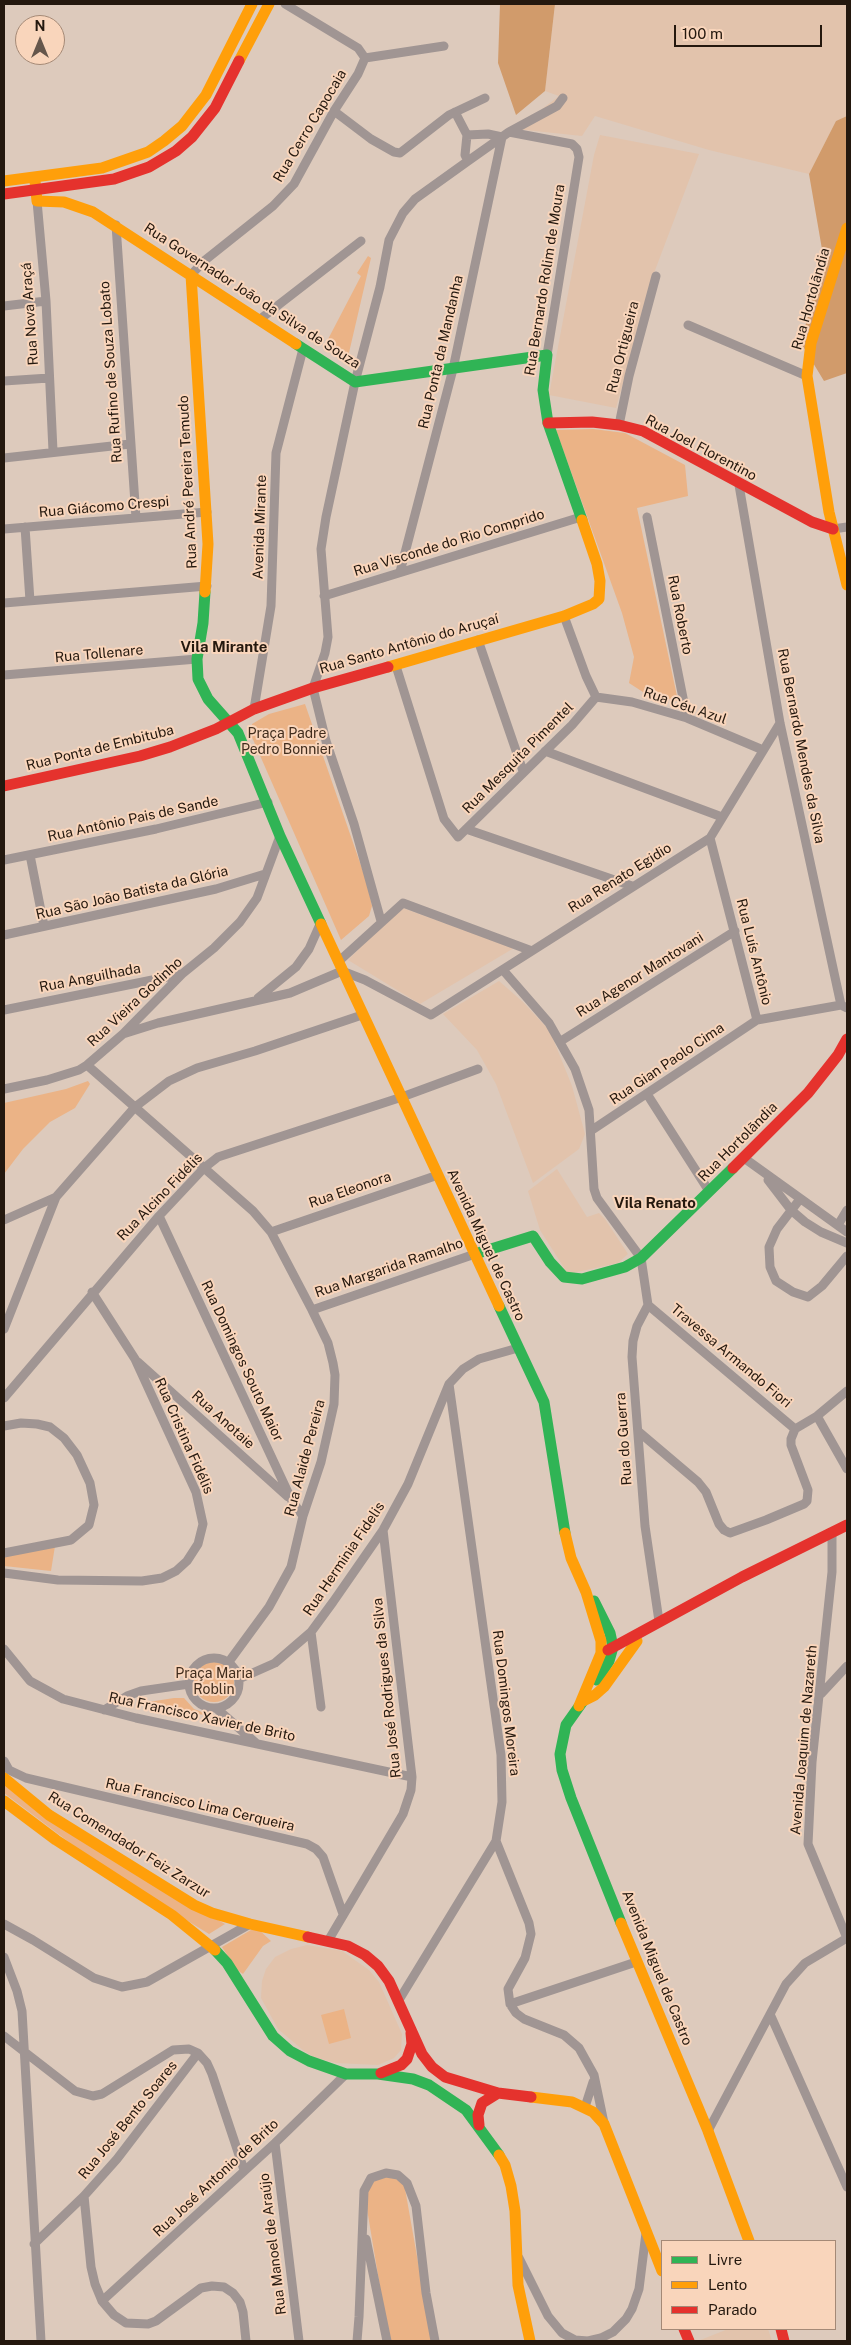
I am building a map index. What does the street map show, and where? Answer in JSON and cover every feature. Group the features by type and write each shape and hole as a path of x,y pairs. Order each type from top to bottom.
{"street":[{"path":"4,180 102,168 148,152 182,126 206,96 253,4"},
{"path":"4,194 36,188 114,179 149,167 176,151 192,137 215,108 269,4"},
{"path":"285,4 358,48 365,58 444,46"},
{"name":"Rua Cerro Capocaia","path":"191,275 204,261 273,206 288,190 358,74 365,58"},
{"path":"334,111 372,139 394,152 400,153 455,112 485,98"},
{"path":"381,921 354,824 326,741 313,688 325,653 328,637 321,549 355,382 380,287 389,240 402,213 415,200 468,161 506,134 549,111 563,98"},
{"path":"455,112 467,135 465,155 468,161"},
{"path":"467,135 506,134"},
{"name":"Rua Bernardo Rolim de Moura","path":"506,134 572,144 577,150 579,157 543,390 548,423 597,564 600,581 599,599"},
{"name":"Rua Ponta da Mandanha","path":"400,572 453,369 506,134"},
{"name":"Rua Nova Araçá","path":"34,175 46,301 53,451"},
{"name":"Rua Governador João da Silva de Souza","path":"37,201 64,202 78,206 116,225 355,382 547,355"},
{"name":"Rua Rufino de Souza Lobato","path":"116,225 136,518"},
{"name":"Rua Hortolãndia","path":"847,228 811,343 807,376 833,529 847,585"},
{"path":"259,320 361,241"},
{"name":"Rua André Pereira Temudo","path":"191,275 208,544 207,586 197,658 198,678 202,690 238,733 268,802 280,836"},
{"name":"Rua Ortigueira","path":"619,425 629,376 656,276"},
{"path":"4,306 46,301"},
{"path":"688,324 807,376"},
{"name":"Avenida Mirante","path":"254,709 271,606 276,452 303,349"},
{"path":"4,382 49,378"},
{"name":"Rua Joel Florentino","path":"548,423 592,422 619,425 643,431 740,485 812,522 833,529"},
{"path":"4,458 53,451 130,444"},
{"name":"Rua Bernardo Mendes da Silva","path":"740,485 780,722 844,1006"},
{"name":"Rua Giácomo Crespi","path":"4,529 206,512"},
{"name":"Rua Visconde do Rio Comprido","path":"324,596 582,517"},
{"name":"Rua Roberto","path":"647,517 687,718"},
{"path":"25,527 30,600"},
{"path":"833,529 847,527"},
{"path":"4,603 207,586"},
{"name":"Rua Santo Antônio do Aruçaí","path":"229,722 254,709 313,688 396,666 478,640 564,616 593,604 599,599"},
{"path":"564,616 586,676 596,697"},
{"path":"478,640 523,771"},
{"name":"Rua Tollenare","path":"4,675 197,658"},
{"name":"Rua Mesquita Pimentel","path":"396,666 444,819 458,837 545,751 596,697"},
{"name":"Rua Céu Azul","path":"596,697 632,702 687,718 763,750"},
{"name":"Rua Ponta de Embituba","path":"4,786 140,756 202,735 229,722"},
{"name":"Rua Renato Egidio","path":"340,966 431,1015 710,838 780,722"},
{"path":"545,751 722,817"},
{"name":"Rua Antônio Pais de Sande","path":"4,860 176,824 268,802"},
{"path":"466,829 632,886"},
{"name":"Rua Vieira Godinho","path":"4,1087 47,1080 87,1065 123,1034 182,974 214,948 240,922 256,898 280,836"},
{"name":"Avenida Miguel de Castro","path":"280,836 544,1402 563,1526 571,1558 586,1592 600,1633 605,1657 581,1703 566,1725 560,1754 562,1770 573,1805 605,1879 636,1962 708,2131 749,2240"},
{"name":"Rua Luís Antônio","path":"710,838 757,1020 844,1006"},
{"path":"30,855 44,926"},
{"name":"Rua São João Batista da Glória","path":"4,935 216,889 265,874"},
{"path":"123,1034 158,1023 290,993 340,966 381,921 403,903 532,951"},
{"path":"256,1000 296,967 308,949 320,922"},
{"name":"Rua Agenor Mantovani","path":"561,1041 735,931"},
{"path":"503,970 561,1041 586,1096 592,1130 594,1189 597,1198 641,1258 648,1305"},
{"name":"Rua Anguilhada","path":"4,1010 182,974"},
{"path":"4,1329 56,1197 135,1107 169,1081 197,1068 255,1051 362,1015"},
{"name":"Rua Gian Paolo Cima","path":"592,1130 757,1020"},
{"name":"Rua Hortolãndia","path":"533,1236 558,1273 573,1280 609,1273 641,1258 744,1158 814,1086 838,1055 847,1039"},
{"name":"Rua Alaide Pereira","path":"87,1065 253,1211 271,1232 328,1343 335,1374 334,1404 328,1435 312,1493 303,1516 290,1567 281,1588 228,1662"},
{"name":"Rua Alcino Fidélis","path":"4,1398 92,1292 204,1168 226,1153 402,1097 478,1069"},
{"path":"647,1094 709,1191"},
{"path":"744,1158 847,1232"},
{"name":"Rua Eleonora","path":"271,1232 438,1175"},
{"path":"766,1175 777,1194 790,1210 821,1232 847,1243"},
{"path":"4,1220 56,1197"},
{"path":"800,1199 777,1229 769,1247 770,1267 776,1281 793,1292 808,1298 822,1286 847,1256"},
{"path":"838,1225 847,1210"},
{"name":"Rua Domingos Souto Maior","path":"159,1216 292,1500 303,1516"},
{"name":"Rua Margarida Ramalho","path":"312,1310 533,1236"},
{"name":"Rua Cristina Fidélis","path":"4,1573 58,1580 142,1581 162,1578 176,1571 187,1561 194,1550 203,1524 196,1492 135,1359 92,1292"},
{"name":"Travessa Armando Fiori","path":"648,1305 795,1428"},
{"name":"Rua do Guerra","path":"648,1305 637,1326 632,1341 632,1357 649,1568 659,1621"},
{"name":"Rua Herminia Fidelis","path":"238,1679 276,1663 311,1632 383,1530 408,1484 449,1384 463,1369 480,1359 518,1348"},
{"name":"Rua Anotaie","path":"135,1359 292,1500"},
{"name":"Rua Domingos Moreira","path":"399,2000 496,1841 502,1802 501,1755 449,1384"},
{"path":"639,1432 698,1482 706,1492 719,1524 730,1533 766,1520 807,1501 808,1490 790,1440 795,1428 817,1416 847,1391"},
{"path":"817,1416 846,1462"},
{"path":"4,1426 21,1423 37,1424 50,1427 64,1438 77,1455 90,1483 94,1505 89,1525 71,1540 4,1553"},
{"path":"605,1657 613,1647 659,1621 847,1525"},
{"name":"Rua José Rodrigues da Silva","path":"328,1940 403,1814 411,1790 412,1776 383,1530"},
{"name":"Avenida Joaquim de Nazareth","path":"708,2131 786,1984 795,1973 816,1956 847,1938 808,1844 812,1762 821,1694 832,1572 832,1534"},
{"name":"Avenida Miguel de Castro","path":"586,1592 595,1602 605,1621 613,1647"},
{"path":"581,1703 604,1687 638,1641 659,1621"},
{"path":"311,1632 321,1707"},
{"path":"605,1657 638,1641"},
{"name":"Rua Francisco Xavier de Brito","path":"4,1649 30,1681 47,1692 63,1699 258,1744 412,1776"},
{"name":"Avenida Miguel de Castro","path":"581,1703 585,1687 596,1666 605,1657"},
{"path":"216,1659 228,1662 236,1671 238,1679 236,1695 224,1706 216,1708 208,1707 194,1699 189,1684 190,1676 200,1663 216,1659"},
{"path":"821,1694 847,1666"},
{"path":"104,1710 127,1696 141,1691 189,1684"},
{"path":"216,1708 258,1744"},
{"path":"4,1761 6,1775"},
{"name":"Rua Francisco Lima Cerqueira","path":"6,1775 26,1778 307,1844 316,1849 323,1857 343,1914"},
{"name":"Rua Comendador Feiz Zarzur","path":"6,1775 49,1815 176,1894 212,1913 250,1924 328,1940 348,1946 366,1955 390,1981 422,2054 445,2077 498,2093 572,2102 593,2112 604,2124 661,2269"},
{"path":"4,1800 56,1840 172,1915 211,1946 227,1963 273,2036 290,2051 309,2062 346,2074 378,2074 413,2079 429,2085 466,2110 479,2125 505,2165 511,2186 515,2211 519,2294 530,2341"},
{"path":"496,1841 529,1923 531,1934 525,1958 508,1988 510,2004 516,2013 524,2019 564,2035 573,2041 594,2074 604,2124"},
{"path":"4,1924 94,1978 122,1987 135,1986 147,1982 250,1924"},
{"path":"4,1956 22,2011 26,2052 34,2244 41,2341"},
{"path":"510,2004 636,1962"},
{"path":"770,2014 847,2187"},
{"path":"378,2074 392,2070 407,2059 412,2044 411,2028"},
{"path":"4,2036 75,2091 93,2096 102,2094 173,2050 189,2049 198,2053 207,2063 212,2074 244,2170"},
{"name":"Rua José Bento Soares","path":"34,2244 84,2196 117,2159 198,2053"},
{"name":"Rua José Antonio de Brito","path":"102,2301 275,2143 346,2074"},
{"path":"585,2107 591,2094 594,2074"},
{"path":"479,2125 478,2115 482,2103 498,2093"},
{"name":"Rua Manoel de Araújo","path":"275,2143 299,2341"},
{"path":"356,2341 364,2227 364,2191 366,2183 378,2174 386,2173 398,2175 407,2183 416,2206 426,2293 435,2341"},
{"path":"84,2196 91,2267 102,2301 114,2314 126,2323 139,2326 156,2321 201,2288 212,2286 224,2287 233,2293 240,2302 244,2312 246,2341"},
{"path":"364,2227 387,2341"},
{"path":"516,2251 548,2316 562,2333 574,2340 588,2341 601,2338 613,2332 626,2319 632,2309 639,2289 646,2232"}],"shaded area":[{"path":"500,4 555,4 545,91 516,115 498,63"},
{"path":"555,4 847,4 847,116 836,121 809,174 709,150 595,116 582,136 516,129 559,96 545,91"},
{"path":"847,116 847,373 824,381 801,343 823,255 809,174 836,121"},
{"path":"600,135 699,154 654,273 616,408 549,395 594,155"},
{"path":"400,907 514,948 420,1004 348,960"},
{"path":"499,981 523,1002 550,1031 572,1086 585,1134 579,1149 533,1183 496,1084 477,1050 443,1014"},
{"path":"557,1169 587,1217 599,1213 628,1254 618,1263 568,1274 540,1230 528,1191"},
{"path":"307,1945 342,1951 369,1970 379,1982 402,2034 401,2050 394,2058 378,2065 336,2063 314,2057 278,2029 261,1998 262,1981 266,1969 275,1957 291,1949"},
{"path":"726,2330 768,2330 772,2341 698,2341"}],"green space":[{"path":"368,256 371,258 348,357 345,358 325,345 361,276 357,273"},
{"path":"593,429 625,433 685,465 688,496 637,508 678,701 646,694 629,683 634,657 622,613 556,430"},
{"name":"Praça Padre Pedro Bonnier","path":"305,704 367,883 372,906 369,916 341,940 251,735 252,724 269,714"},
{"path":"88,1081 90,1084 75,1108 50,1122 23,1149 4,1174 4,1103 66,1089"},
{"path":"55,1546 51,1571 4,1566 4,1555"},
{"name":"Praça Maria Roblin","path":"214,1662 228,1668 234,1682 228,1696 214,1702 200,1696 194,1682 200,1668"},
{"path":"184,1698 194,1709 210,1715 192,1714 142,1703"},
{"path":"4,1783 225,1924 209,1934 106,1870 4,1793"},
{"path":"256,1927 271,1941 263,1946 243,1974 237,1970 222,1947"},
{"path":"344,2009 351,2038 329,2044 321,2015"},
{"path":"375,2177 397,2177 404,2183 432,2341 389,2341 367,2209 368,2182"}],"traffic: fast":[{"path":"296,344 355,382 547,355 543,390 548,423 582,520"},
{"path":"205,592 203,623 197,659 198,679 208,699 238,733 280,836 321,924"},
{"path":"475,1254 533,1236 550,1262 564,1277 582,1279 625,1267 641,1258 733,1168"},
{"path":"499,1306 544,1402 565,1533"},
{"path":"594,1601 610,1633 613,1647 609,1661 597,1680"},
{"path":"583,1701 566,1725 560,1754 562,1770 571,1798 621,1923"},
{"path":"215,1950 227,1963 273,2036 290,2051 309,2061 346,2074 378,2074 413,2079 429,2085 466,2110 499,2155"}],"traffic: slow":[{"path":"4,181 102,168 148,152 164,141 182,126 206,95 252,4"},
{"path":"239,61 269,4"},
{"path":"35,181 37,201 64,202 93,212 296,344"},
{"path":"847,228 811,343 807,376 829,512 847,585"},
{"path":"191,275 208,544 205,592"},
{"path":"388,667 564,616 593,604 599,599 600,581 597,564 582,520"},
{"path":"321,924 499,1306"},
{"path":"565,1533 571,1558 586,1592 601,1641 601,1653 579,1706"},
{"path":"583,1701 595,1695 604,1687 637,1641"},
{"path":"4,1778 49,1815 194,1905 212,1913 250,1924 308,1937"},
{"path":"4,1801 56,1840 172,1915 215,1950"},
{"path":"621,1923 708,2131 749,2240"},
{"path":"531,2097 572,2102 593,2112 604,2124 661,2268"},
{"path":"499,2155 505,2165 511,2186 515,2211 518,2285 530,2341"}],"traffic: jam":[{"path":"4,194 114,179 149,167 176,151 192,137 215,108 239,61"},
{"path":"548,423 592,422 619,425 643,431 812,522 833,529"},
{"path":"4,786 140,756 170,747 216,729 254,709 313,688 388,667"},
{"path":"733,1168 808,1093 838,1055 847,1039"},
{"path":"608,1650 742,1577 847,1525"},
{"path":"308,1937 348,1946 365,1955 378,1966 389,1981 422,2054 432,2067 445,2077 498,2093 531,2097"},
{"path":"381,2073 401,2065 407,2059 412,2044 411,2033"},
{"path":"479,2125 478,2115 482,2103 498,2093"},
{"path":"684,2330 689,2341"},
{"path":"781,2330 784,2341"}],"district":[{"name":"Vila Mirante","path":"224,647"},
{"name":"Vila Renato","path":"655,1203"}]}
